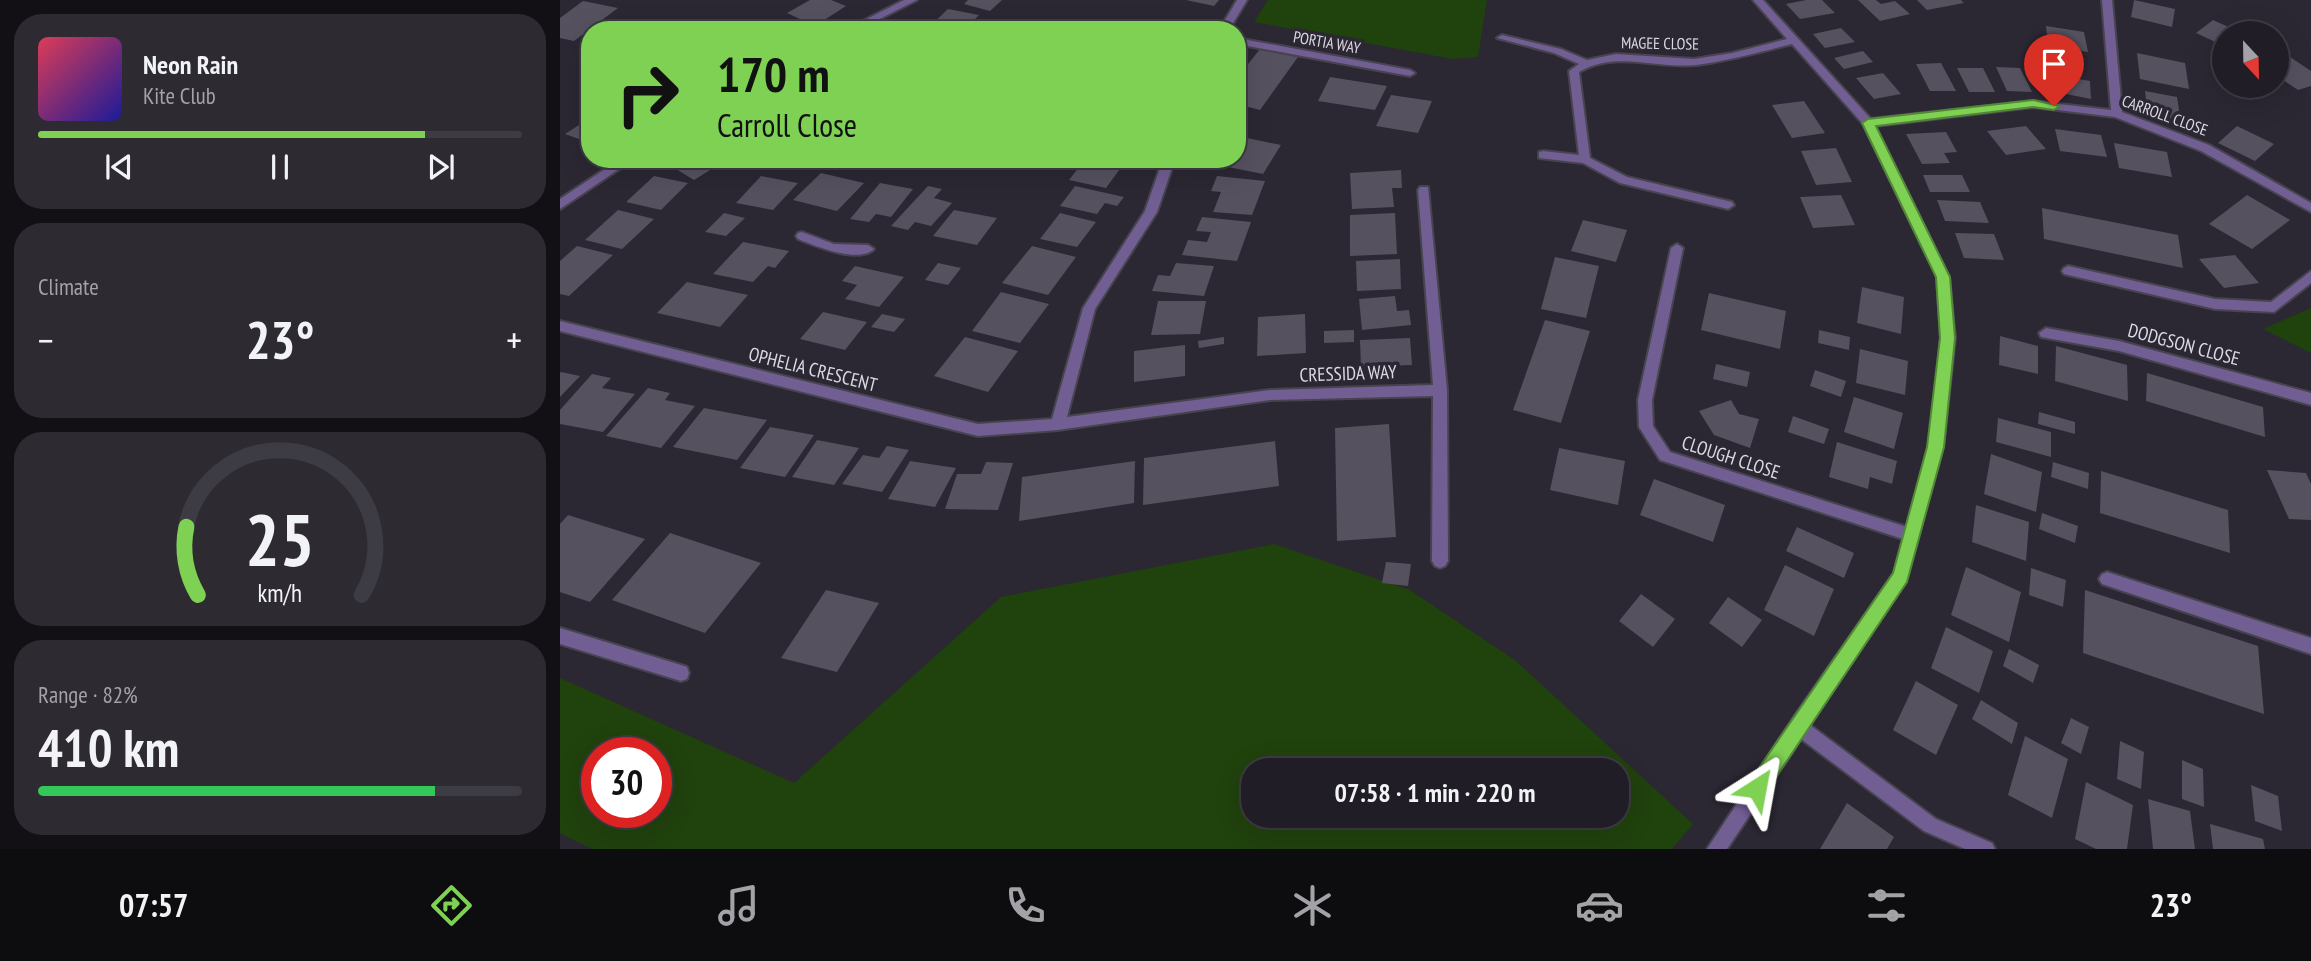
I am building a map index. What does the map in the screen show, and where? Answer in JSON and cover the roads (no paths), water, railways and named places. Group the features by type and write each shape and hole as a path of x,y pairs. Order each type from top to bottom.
{"street":[{"path":"869,21 912,0"},
{"path":"1229,21 1242,0"},
{"path":"1716,849 1901,576 1936,447 1948,338 1943,277 1868,123 1758,0"},
{"path":"2107,0 2117,114"},
{"path":"1502,38 1557,51 1584,62 1574,71 1585,160"},
{"name":"MAGEE CLOSE","path":"1584,62 1610,57 1691,62 1738,55 1794,40"},
{"name":"PORTIA WAY","path":"1246,43 1410,73"},
{"name":"CARROLL CLOSE","path":"1868,123 2033,104 2117,114 2205,148 2311,208"},
{"path":"1543,155 1585,160 1624,180 1728,205"},
{"path":"560,205 615,168"},
{"path":"1058,424 1089,308 1151,212 1166,168"},
{"path":"1424,190 1440,390 1440,561"},
{"path":"802,236 832,248 868,249"},
{"name":"CLOUGH CLOSE","path":"1677,248 1645,400 1646,428 1665,456 1912,535"},
{"path":"2068,271 2215,304 2274,307 2311,276"},
{"name":"OPHELIA CRESCENT","path":"560,326 978,430 1058,424"},
{"name":"DODGSON CLOSE","path":"2046,333 2119,346 2311,399"},
{"name":"CRESSIDA WAY","path":"1058,424 1270,395 1440,390"},
{"path":"2107,579 2311,646"},
{"path":"560,636 681,673"},
{"path":"1798,726 1930,825 1986,849"}]}
